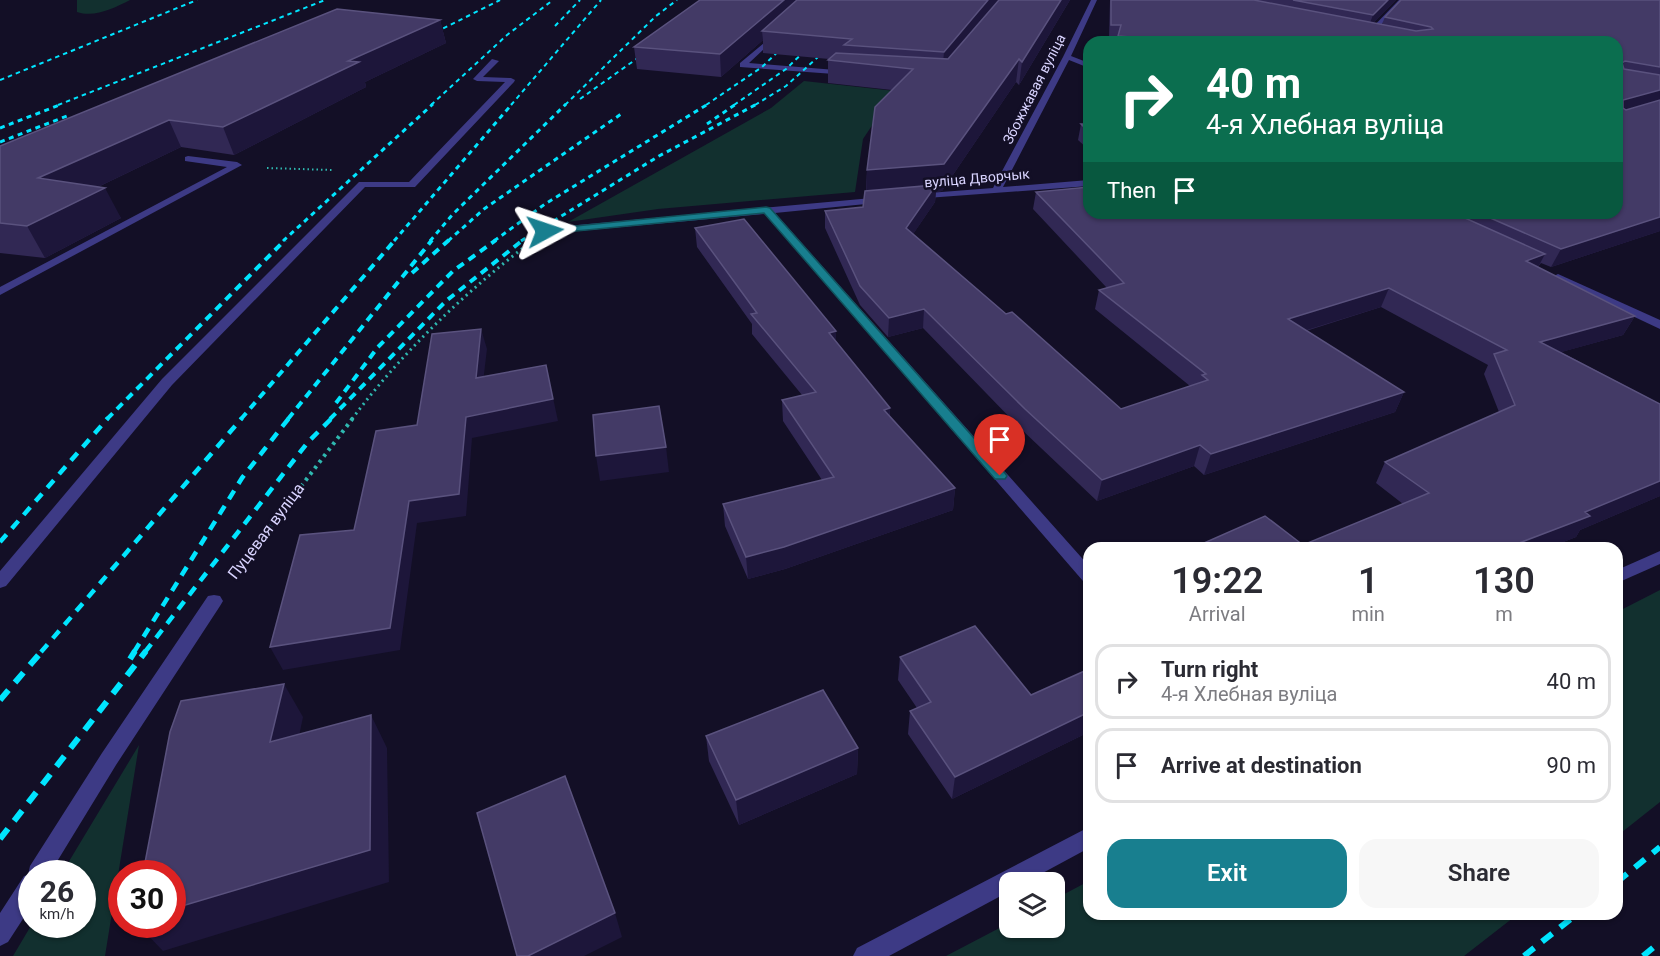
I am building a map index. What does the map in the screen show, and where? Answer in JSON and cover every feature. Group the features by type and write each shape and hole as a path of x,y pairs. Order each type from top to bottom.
{"street":[{"name":"Збожжавая вуліца","path":"997,189 1067,57 1094,0"},
{"path":"1371,32 1402,0"},
{"path":"788,24 744,65 862,74"},
{"path":"1360,30 1381,34"},
{"path":"1067,57 1083,64"},
{"path":"0,582 167,382 362,184 412,185 511,80 477,80 495,61"},
{"path":"188,159 237,165"},
{"path":"0,292 237,165"},
{"name":"вуліца Дворчык","path":"905,198 1083,183"},
{"path":"545,231 893,199"},
{"path":"766,210 1083,570"},
{"path":"1548,273 1660,325"},
{"path":"1623,574 1660,557"},
{"path":"46,860 109,759 214,601"},
{"path":"865,956 1083,840"},
{"path":"0,934 18,906"}],"path":[{"path":"237,165 375,171 362,184"},
{"name":"Пуцевая вуліца","path":"214,601 384,377 487,276 545,231"}],"green space":[{"path":"77,0 130,0 104,11 84,14 77,12"},
{"path":"804,81 895,91 863,139 855,192 658,209 568,222 771,108"},
{"path":"1660,590 1660,802 1623,831 1623,609"},
{"path":"139,745 120,860 108,860 108,937 105,956 13,956 24,938 96,938 96,860 70,860"},
{"path":"1083,884 1083,920 1510,920 1464,956 946,956 999,928 999,938 1065,938 1065,894"}],"building":[{"path":"700,0 784,0 720,54 634,47"},
{"path":"797,0 988,0 944,52 844,45 852,39 762,31"},
{"path":"999,0 1061,0 1022,62 1019,59 944,164 867,170 875,107 913,69 828,60 836,53 948,59"},
{"path":"1111,0 1254,0 1416,31 1433,29 1385,17 1401,0 1660,0 1660,67 1623,62 1623,36 1118,36 1121,25 1111,25"},
{"path":"1293,0 1388,0 1373,15"},
{"path":"337,9 440,20 348,61 359,62 223,127 169,120 38,178 105,188 27,226 0,223 0,146"},
{"path":"1623,66 1624,69 1660,75 1660,90 1623,100"},
{"path":"1660,100 1660,217 1561,249 1493,219 1623,219 1623,108 1626,110"},
{"path":"936,185 906,228 1006,314 1012,312 1121,409 1208,380 1202,375 1206,374 1099,290 1124,283 1036,192 1083,188 1083,219 1467,219 1545,254 1526,261 1635,316 1540,342 1660,404 1660,481 1585,512 1590,516 1522,542 1310,542 1429,493 1385,462 1515,405 1494,354 1507,350 1389,288 1288,319 1404,392 1211,454 1200,445 1102,480 1025,409 924,309 889,318 860,286 825,211 863,207 865,191"},
{"path":"744,219 836,331 829,333 890,408 884,410 955,488 784,547 746,557 723,504 834,477 782,400 816,392 751,314 757,313 695,228"},
{"path":"481,329 476,378 546,365 553,399 466,417 459,494 409,501 390,628 270,647 300,535 354,530 376,431 417,425 432,334"},
{"path":"659,406 666,447 596,456 593,415"},
{"path":"1265,516 1299,542 1206,542"},
{"path":"975,626 1031,695 1083,672 1083,715 955,777 910,711 931,702 900,657"},
{"path":"284,684 270,742 371,715 370,850 186,905 186,860 145,860 170,732 181,701"},
{"path":"823,690 858,748 736,800 706,736"},
{"path":"565,776 615,913 528,956 517,956 477,813"}],"railway":[{"path":"0,80 197,0"},
{"path":"58,105 325,0"},
{"path":"428,36 500,0"},
{"path":"431,105 507,35 553,0"},
{"path":"555,26 580,0"},
{"path":"511,105 601,0"},
{"path":"565,105 656,16 677,0"},
{"path":"706,105 762,67 787,43"},
{"path":"734,105 786,69 812,44"},
{"path":"755,105 786,86 829,47"},
{"path":"580,99 649,50"},
{"path":"0,128 62,104"},
{"path":"283,241 433,104"},
{"path":"394,241 512,104"},
{"path":"430,241 453,214 566,104"},
{"path":"494,241 545,204 708,104"},
{"path":"707,124 736,104"},
{"path":"521,241 659,156 757,104"},
{"path":"448,241 484,209 624,112"},
{"path":"0,142 67,116"},
{"path":"107,419 285,240"},
{"path":"241,419 395,240"},
{"path":"288,419 432,240"},
{"path":"412,273 449,240"},
{"path":"336,403 378,347 453,271 496,240"},
{"path":"330,419 446,301 523,240"},
{"path":"0,542 108,418"},
{"path":"41,652 242,418"},
{"path":"134,652 242,478 289,418"},
{"path":"145,652 308,442 332,418"},
{"path":"0,700 42,651"},
{"path":"130,659 135,651"},
{"path":"0,839 146,651"},
{"path":"1623,877 1660,847"},
{"path":"1524,956 1569,920"},
{"path":"1643,956 1660,942"}],"route":[{"path":"545,231 766,210 1000,476"}]}
